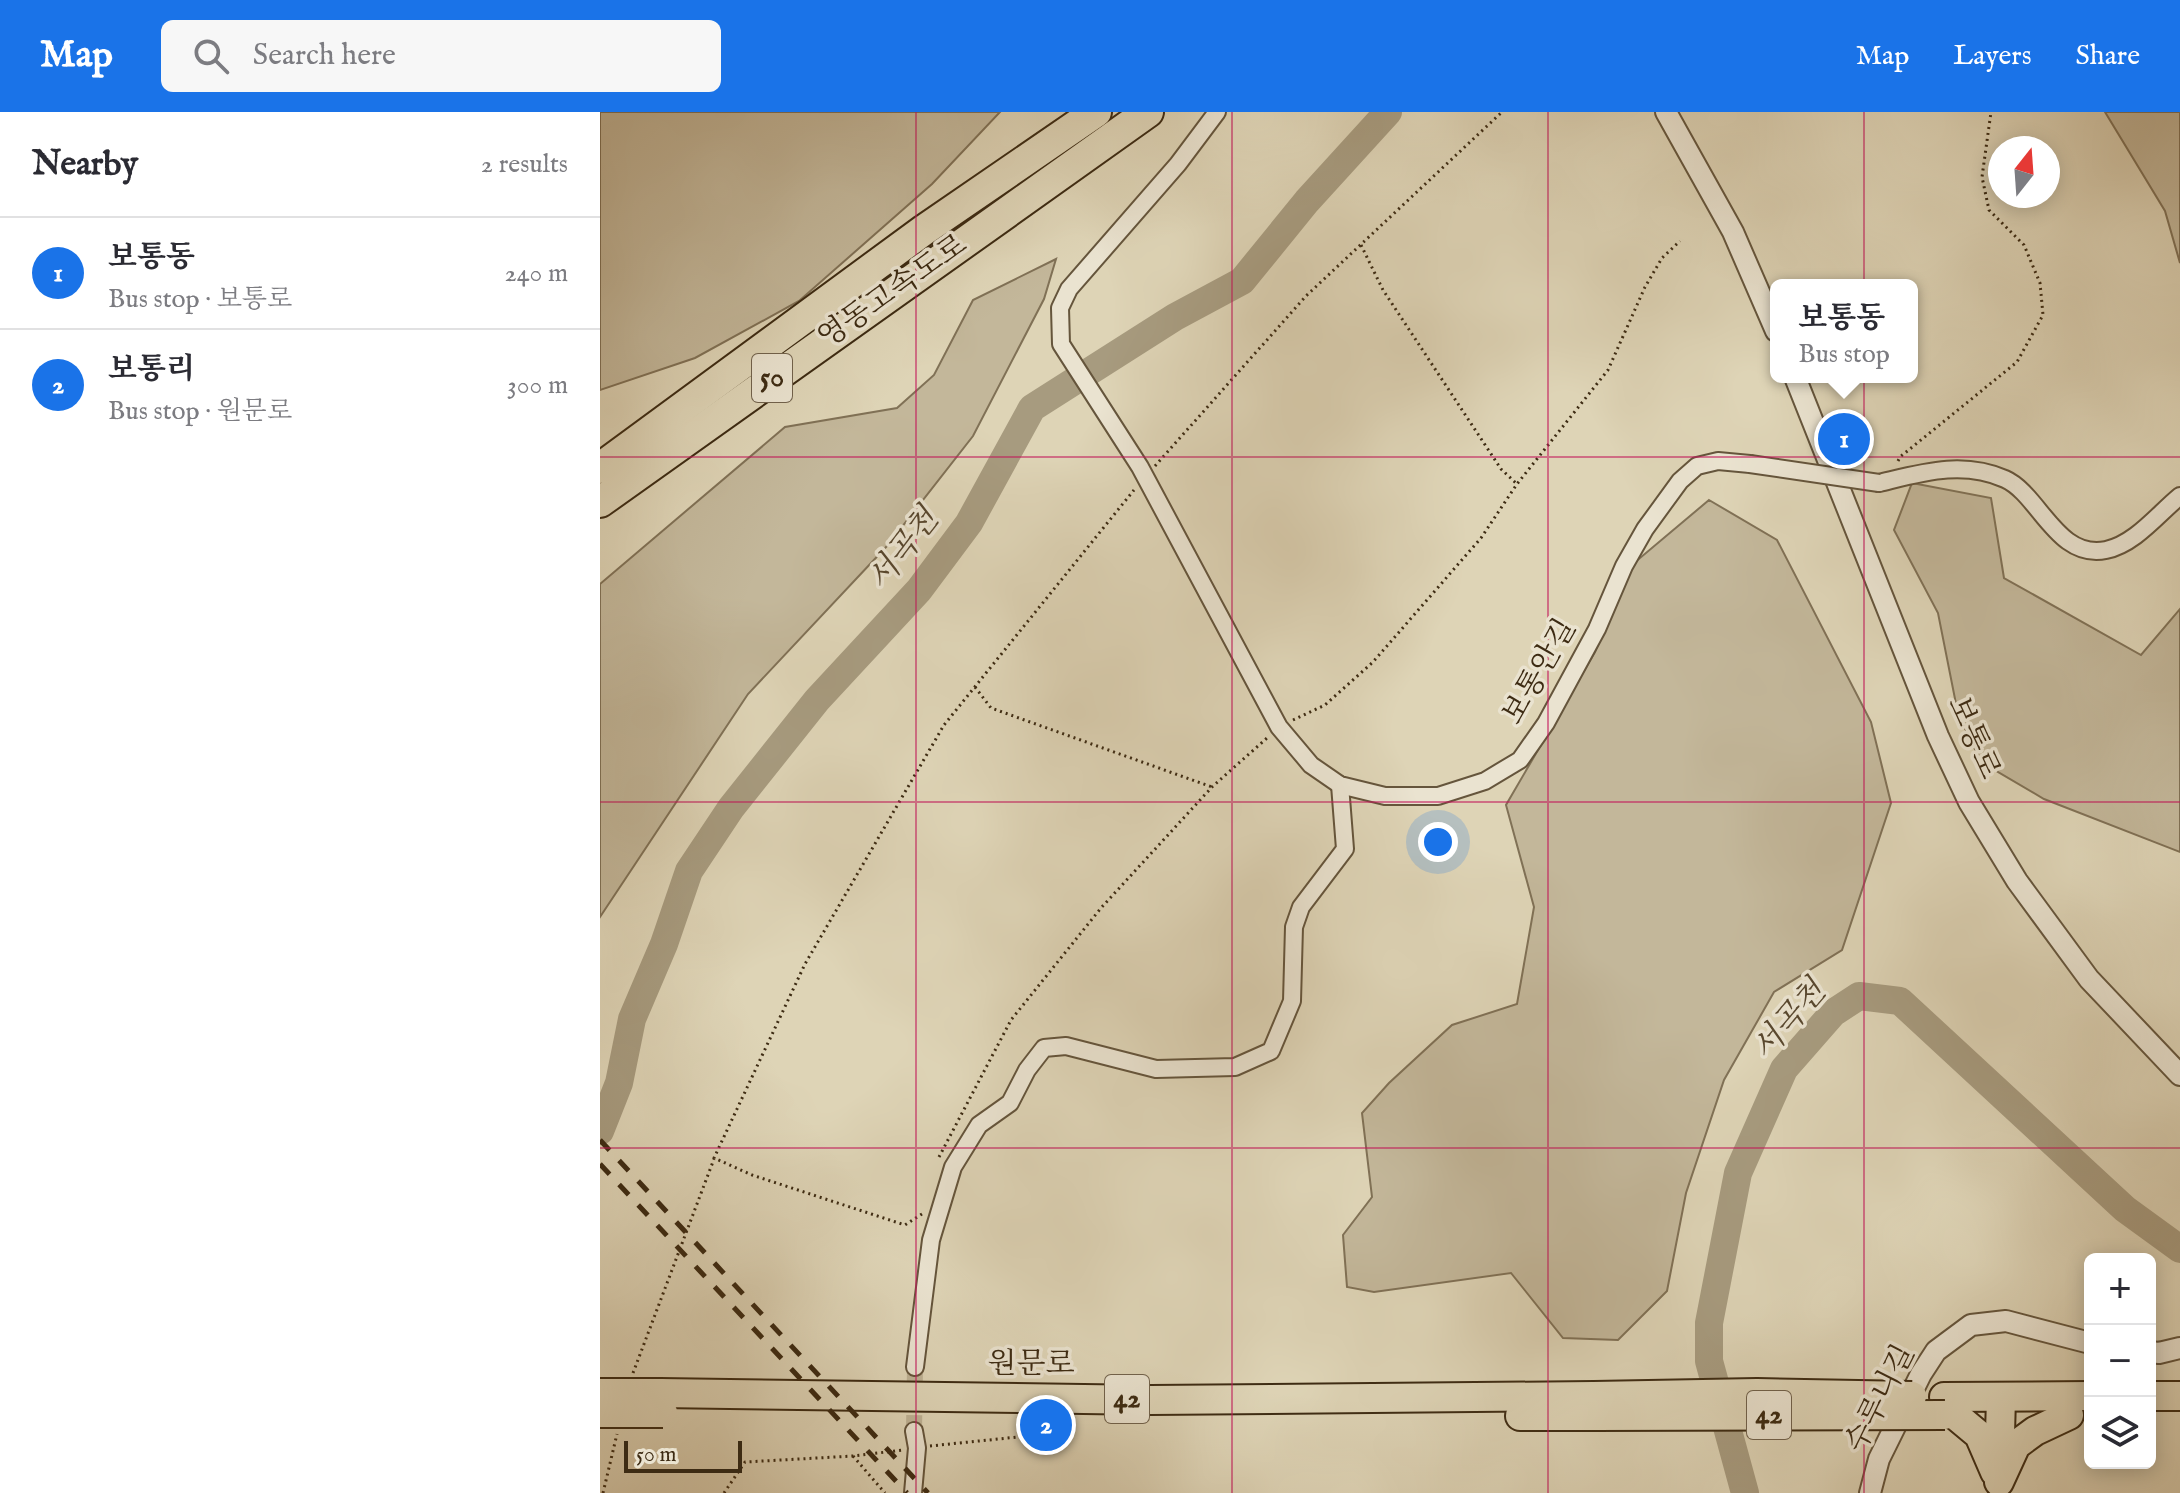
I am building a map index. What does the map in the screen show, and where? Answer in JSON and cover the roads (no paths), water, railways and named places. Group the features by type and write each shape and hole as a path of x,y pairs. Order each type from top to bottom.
{"highway":[{"name":"영동고속도로","path":"600,468 924,230 1096,112"},
{"name":"영동고속도로","path":"600,502 1148,112"},
{"name":"42","path":"600,1393 662,1403"},
{"name":"42","path":"1593,1406 1757,1393 1948,1409 2084,1397"},
{"path":"2156,1396 2180,1396"},
{"name":"원문로","path":"662,1403 1136,1400 1593,1406"},
{"name":"42","path":"610,1418 662,1403"},
{"name":"원문로","path":"662,1403 1055,1419 1593,1406"},
{"name":"42","path":"2001,1406 2079,1415"},
{"path":"1998,1488 2001,1406"},
{"path":"1948,1409 1979,1435 1998,1488"},
{"path":"1998,1488 2016,1445 2035,1431 2079,1415"},
{"path":"2156,1415 2180,1415"}],"street":[{"name":"보통안길","path":"1217,112 1178,164 1069,289 1060,308 1061,344 1140,467 1279,727 1311,765 1340,785 1385,796 1438,796 1485,781 1520,760 1546,723 1583,656 1624,566 1645,529 1680,481 1697,466 1718,461 1885,481 1955,467 2007,479 2057,533 2087,550 2107,550 2136,535 2180,496"},
{"path":"1666,112 1733,232 1770,317"},
{"name":"보통로","path":"1797,383 1938,736 1969,802 2000,856 2089,979 2180,1075"},
{"path":"915,1367 931,1240 953,1167 979,1125 1010,1103 1027,1070 1044,1048 1066,1046 1156,1069 1235,1067 1271,1051 1292,1001 1294,927 1301,907 1345,849 1340,785"},
{"name":"수루니길","path":"1870,1493 1879,1459 1921,1374 1936,1351 1971,1325 2006,1321 2084,1341"},
{"path":"2156,1353 2180,1348"},
{"path":"913,1493 915,1440"}],"waterway":[{"name":"서곡천","path":"600,1131 619,1083 632,1019 664,944 689,871 731,808 817,700 919,590 969,523 1032,408 1175,317 1242,281 1307,201 1388,112"},
{"name":"서곡천","path":"1745,1493 1709,1361 1709,1323 1738,1173 1784,1069 1833,1013 1859,996 1900,1001 2125,1209 2180,1249"}],"tunnel":[{"path":"914,1431 915,1367"}],"railway":[{"path":"600,1140 928,1493"},
{"path":"600,1164 907,1493"}],"place":[{"name":"보통동","path":"1844,439"},
{"name":"보통리","path":"1046,1425"}]}
